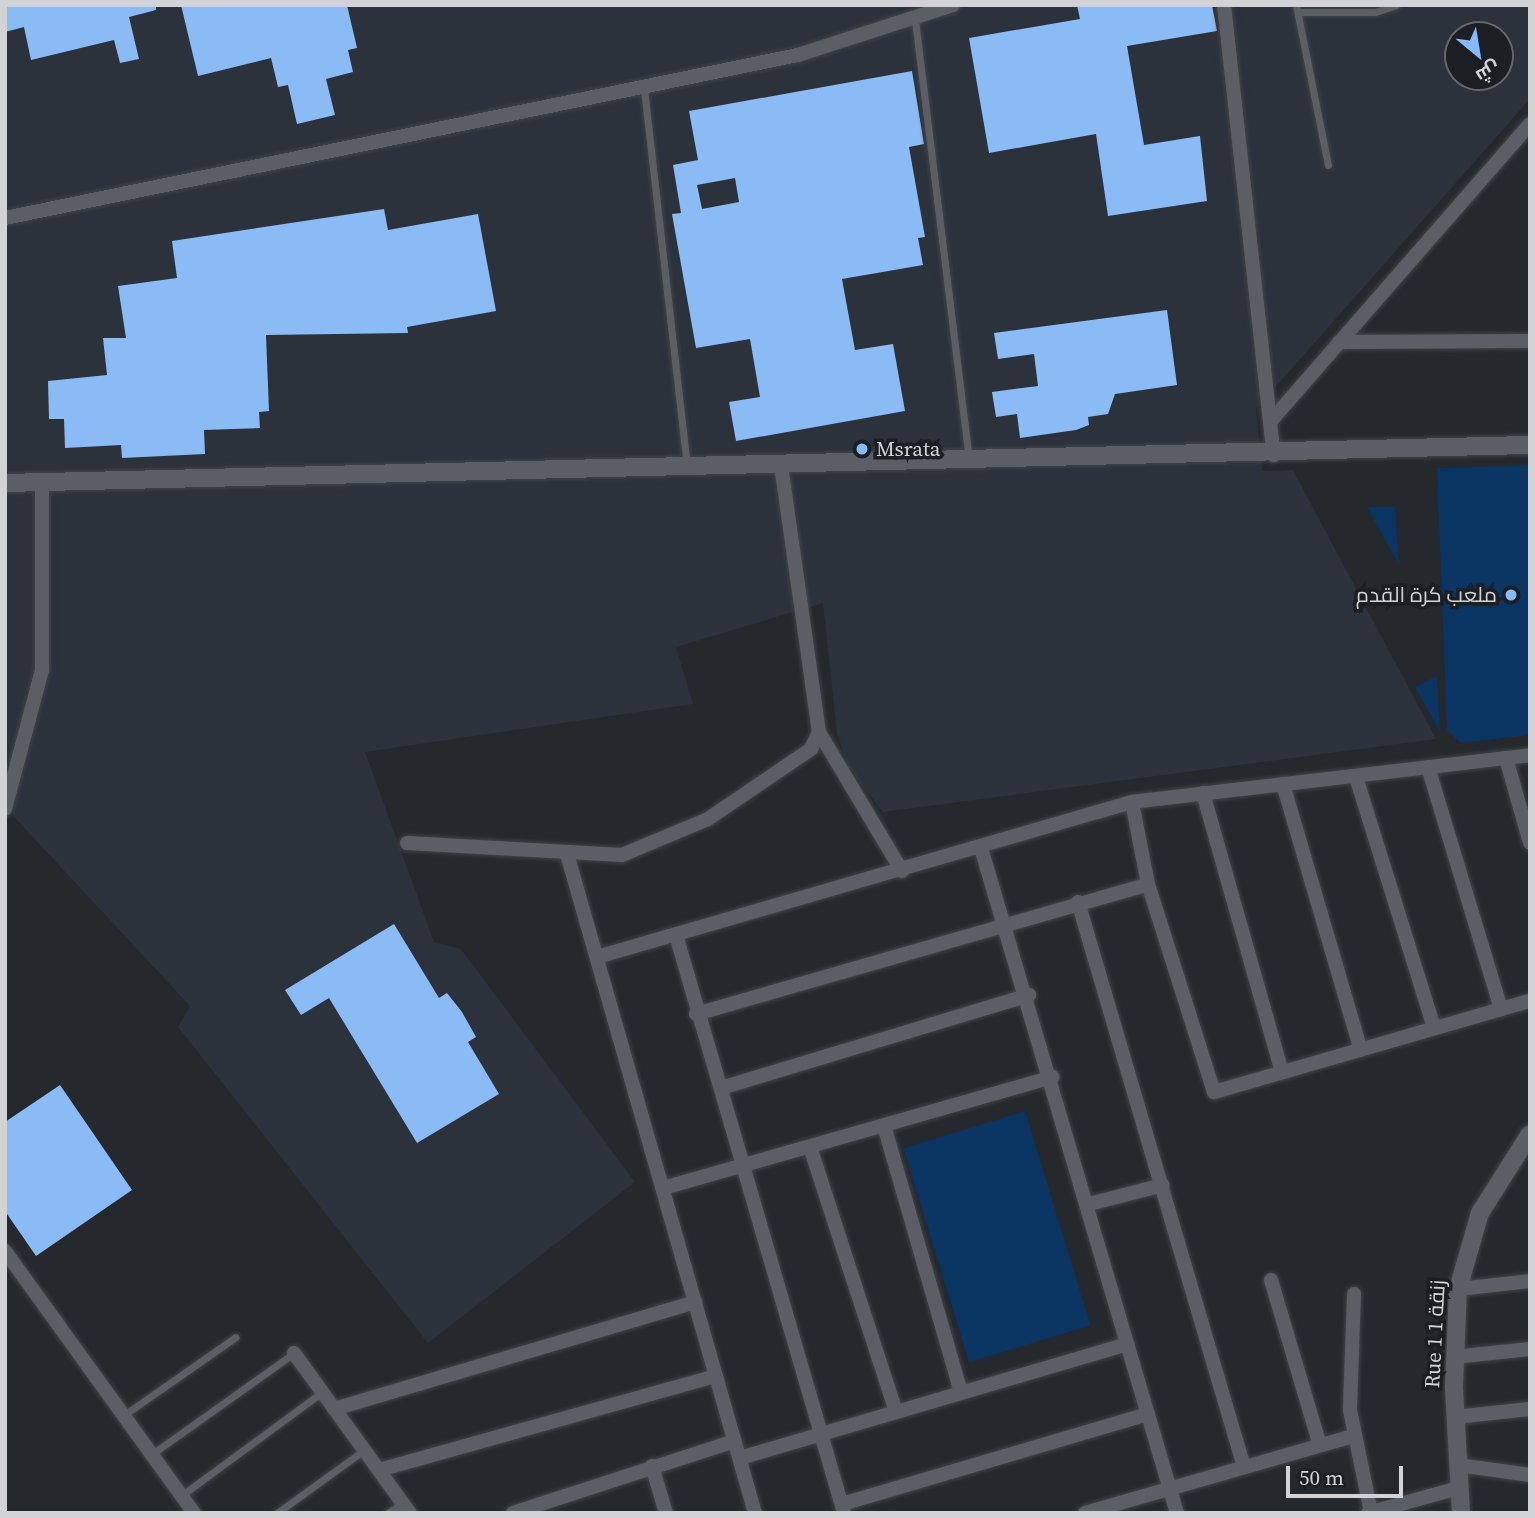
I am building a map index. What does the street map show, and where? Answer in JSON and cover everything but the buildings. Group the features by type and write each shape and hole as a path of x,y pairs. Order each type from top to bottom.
{"street":[{"path":"5,218 644,89 798,55 915,20 953,5"},
{"path":"1224,5 1274,456"},
{"path":"1270,422 1530,124"},
{"path":"1339,342 1528,338"},
{"path":"5,483 1274,456 1530,445"},
{"path":"780,466 819,732 902,871"},
{"path":"5,810 7,792 42,670 42,481"},
{"path":"407,843 603,857 653,846 786,769 811,749 819,732"},
{"path":"597,957 902,871 1132,802 1530,755"},
{"path":"1506,758 1530,843"},
{"path":"1428,767 1501,1009"},
{"path":"1356,776 1434,1028"},
{"path":"1283,784 1361,1050"},
{"path":"1203,793 1282,1072"},
{"path":"1132,802 1147,884 1214,1092 1530,1001"},
{"path":"981,848 1004,928 1029,995 1177,1513"},
{"path":"567,854 755,1513"},
{"path":"696,1014 1004,928 1078,902 1147,884"},
{"path":"1078,902 1244,1467"},
{"path":"676,935 696,1014 721,1088 819,1434 843,1509 1148,1413"},
{"path":"721,1088 1029,995"},
{"path":"663,1188 811,1150 1052,1077"},
{"path":"884,1129 961,1392"},
{"name":"Rue 1 زنقة 1","path":"1461,1513 1454,1357 1458,1289 1480,1213 1530,1134"},
{"path":"811,1150 896,1411"},
{"path":"1089,1204 1163,1185"},
{"path":"5,1251 194,1513"},
{"path":"1272,1280 1320,1445"},
{"path":"1458,1289 1530,1281"},
{"path":"1354,1294 1348,1364 1353,1436 1369,1512 1459,1488"},
{"path":"334,1409 695,1302"},
{"path":"740,1458 1128,1344"},
{"path":"1454,1357 1530,1349"},
{"path":"294,1353 406,1508"},
{"path":"379,1470 716,1376"},
{"path":"1455,1418 1530,1409"},
{"path":"1085,1513 1353,1436"},
{"path":"513,1513 735,1441"},
{"path":"1458,1465 1530,1475"},
{"path":"652,1466 666,1513"}],"lane":[{"path":"1328,165 1297,9 1375,12 1396,5"},
{"path":"915,20 970,461"},
{"path":"644,89 687,467"},
{"path":"124,1415 236,1337"},
{"path":"152,1454 294,1353"},
{"path":"182,1495 322,1392"},
{"path":"277,1513 364,1450"},
{"path":"388,1513 406,1508"}],"shaded area":[{"path":"5,5 1530,5 1530,99 1256,409 1262,471 1293,470 1436,739 883,812 849,768 837,734 823,603 676,647 693,704 365,752 434,942 461,949 635,1182 428,1343 178,1027 190,1006 15,818 5,799"},
{"path":"1530,465 1530,735 1461,743 1447,730 1437,468"},
{"path":"1367,507 1395,507 1399,565"},
{"path":"1437,676 1440,732 1415,687"},
{"path":"1025,1111 1090,1325 969,1362 904,1148"}],"place":[{"name":"Msrata","path":"862,449"},
{"name":"ملعب كرة القدم","path":"1511,595"}]}
